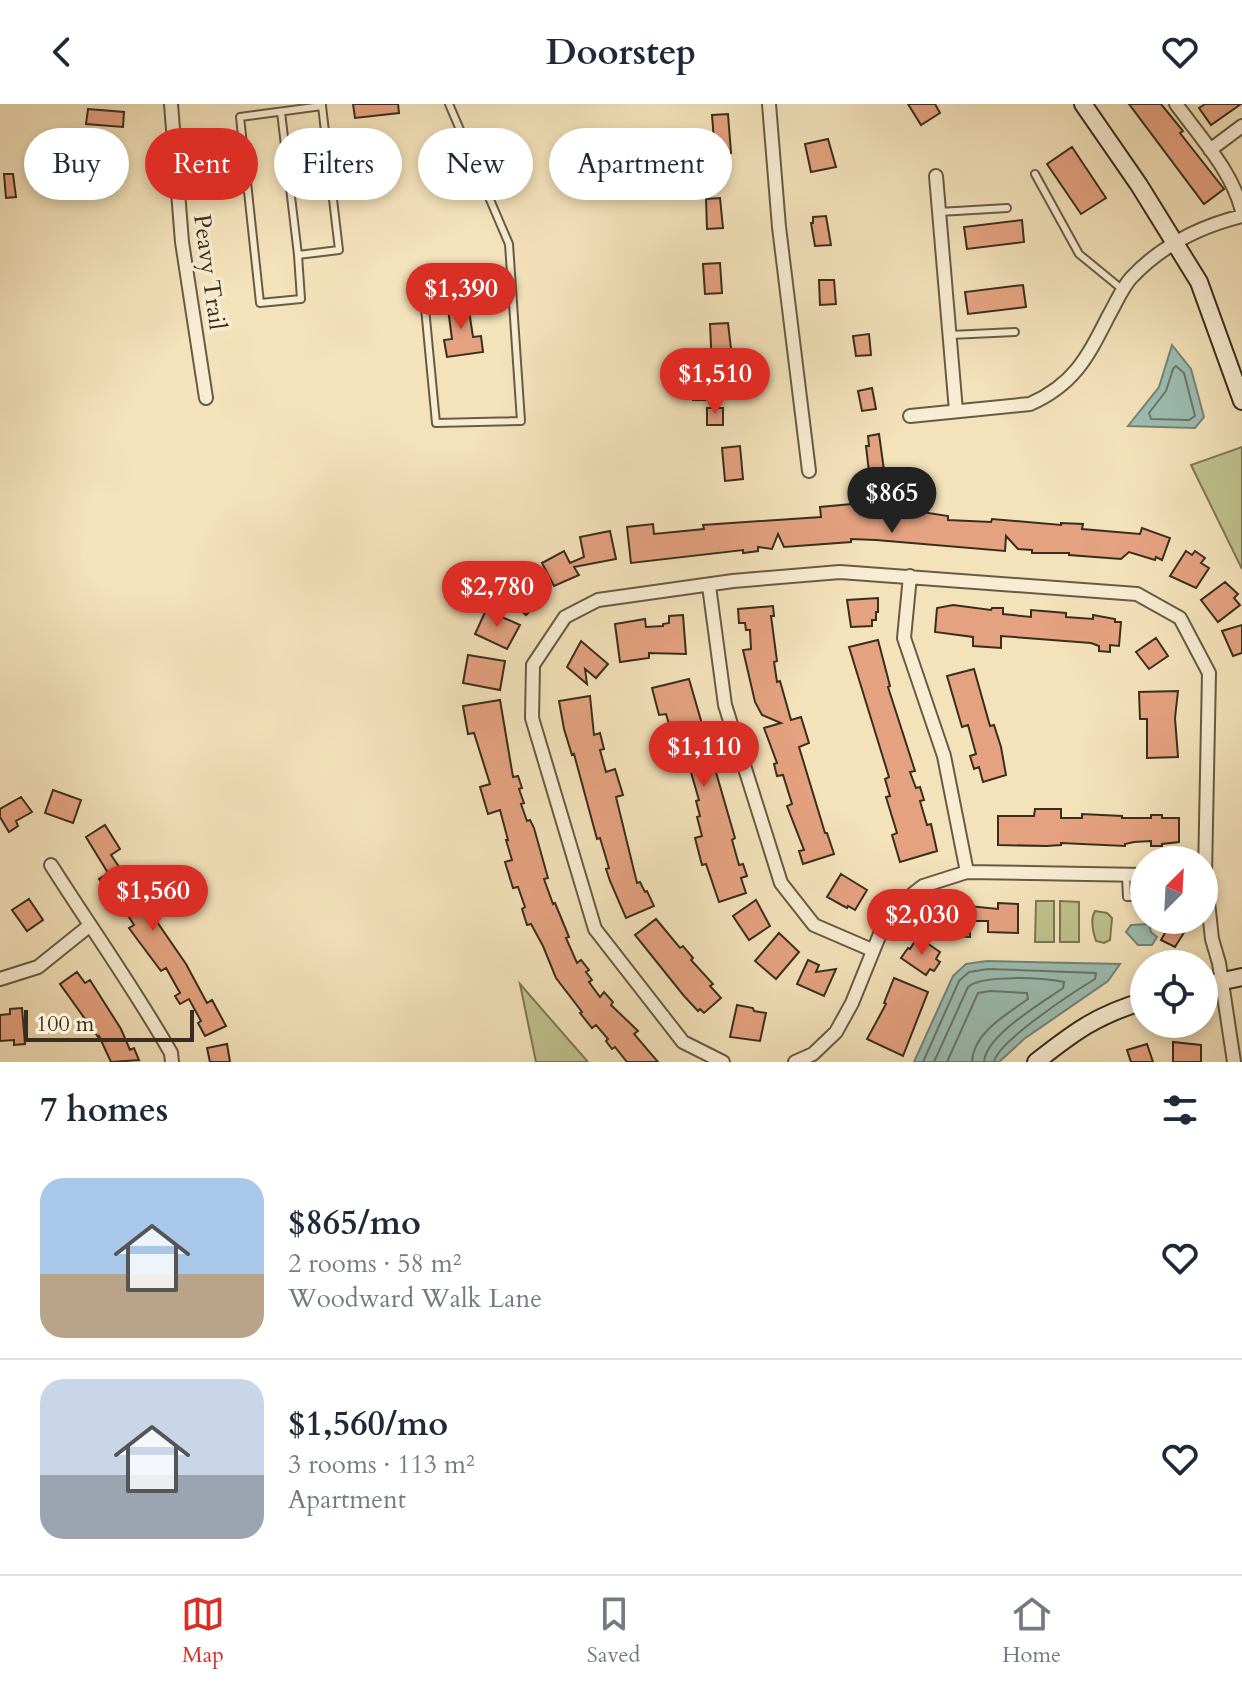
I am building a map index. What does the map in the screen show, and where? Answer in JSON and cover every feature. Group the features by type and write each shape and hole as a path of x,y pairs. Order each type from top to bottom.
{"street":[{"name":"Peavy Trail","path":"171,104 182,242 206,398"},
{"path":"769,104 779,227 809,471"},
{"path":"1083,104 1199,282 1242,401"},
{"path":"910,416 1030,404 1059,388 1087,358 1131,278 1174,242 1242,213 1238,194 1176,104"},
{"path":"1210,150 1242,126"},
{"path":"936,176 956,411"},
{"path":"723,1062 683,1042 595,929 532,718 533,665 565,617 598,600 840,572 1137,594 1180,618 1209,673 1206,846"},
{"path":"910,576 904,638 944,756 967,872"},
{"path":"709,586 725,705 781,883 814,925 872,950"},
{"path":"51,865 140,999 171,1053 172,1062"},
{"path":"795,1062 813,1054 836,1032 852,1003 882,929 899,905 923,886 967,872 1130,875"},
{"path":"0,979 38,967 89,926"},
{"path":"1211,934 1234,1062"},
{"path":"1218,982 1242,977"},
{"path":"1036,1062 1078,1028 1130,1005"}],"lane":[{"path":"449,104 509,244 521,421 436,423 423,287 511,282"},
{"path":"281,112 301,299 260,303 240,117 322,105 339,250 298,255"},
{"path":"1035,174 1079,254 1123,290"},
{"path":"939,212 1007,208"},
{"path":"950,335 1015,332"},
{"path":"1126,875 1127,897 1130,897"}],"green space":[{"path":"1242,447 1242,569 1191,465"},
{"path":"1036,901 1054,901 1054,942 1035,942"},
{"path":"1060,901 1079,902 1079,942 1060,942"},
{"path":"1095,911 1107,913 1112,918 1110,940 1104,943 1096,941 1092,922"},
{"path":"520,984 588,1062 536,1062"}],"water":[{"path":"1172,345 1191,369 1204,417 1195,428 1128,426 1159,387"},
{"path":"1130,926 1130,934 1153,934 1157,937 1152,945 1138,945 1126,932"},
{"path":"987,961 1120,964 1108,981 1024,1039 999,1062 914,1062 953,976 966,964"}],"building":[{"path":"353,104 398,104 399,113 355,118"},
{"path":"908,104 935,104 940,113 921,125"},
{"path":"1129,104 1161,104 1224,189 1204,204"},
{"path":"1205,104 1241,104 1211,125 1199,108"},
{"path":"88,109 124,112 123,127 86,124"},
{"path":"728,114 729,128 713,128 712,115"},
{"path":"828,139 836,167 811,172 805,144"},
{"path":"1072,147 1106,198 1081,214 1047,164"},
{"path":"4,174 13,174 16,197 6,198"},
{"path":"706,200 720,200 723,228 707,229"},
{"path":"826,216 831,245 815,246 811,223 813,217"},
{"path":"1022,220 1024,242 967,249 964,227"},
{"path":"720,263 722,293 705,294 703,264"},
{"path":"819,280 834,280 836,304 820,305"},
{"path":"1023,285 1026,307 968,314 965,292"},
{"path":"467,298 473,337 481,336 483,352 447,357 444,340 452,339 447,301"},
{"path":"728,323 733,366 712,367 710,324"},
{"path":"869,334 871,355 856,356 853,336"},
{"path":"693,377 707,377 707,400 693,400"},
{"path":"872,388 876,409 862,411 858,391"},
{"path":"707,408 723,408 723,425 707,425"},
{"path":"879,434 884,470 869,472 868,436"},
{"path":"740,446 743,479 725,481 722,448"},
{"path":"890,504 890,507 948,516 948,520 1083,524 1082,529 1140,534 1142,528 1170,538 1162,560 1156,557 1155,560 1129,552 1121,559 1069,553 1032,553 1032,550 1018,549 1006,536 1005,551 851,539 851,542 784,547 778,534 772,549 758,547 758,551 743,553 743,550 631,563 627,527 653,524 654,534 704,529 703,525 821,517 820,507"},
{"path":"610,531 616,559 574,567 579,575 554,586 542,563 564,551 570,563 584,557 580,537"},
{"path":"1186,551 1192,555 1195,551 1205,558 1201,563 1209,568 1196,588 1170,576"},
{"path":"523,575 546,595 526,615 506,597"},
{"path":"1225,582 1238,594 1234,598 1240,605 1218,622 1201,600"},
{"path":"878,598 878,612 872,626 851,627 847,600"},
{"path":"953,605 991,610 1003,608 1003,614 1031,617 1031,610 1066,613 1066,617 1093,619 1093,615 1115,619 1115,622 1121,622 1119,646 1110,645 1110,652 1099,651 1099,646 1091,643 1001,636 1001,648 973,646 973,637 935,632 937,608"},
{"path":"773,606 774,616 771,616 777,682 780,681 791,720 801,717 809,743 799,747 834,854 803,864 799,851 804,850 787,806 792,804 783,775 777,776 774,764 777,763 764,728 781,723 762,715 755,702 743,650 751,649 750,630 746,630 745,623 739,623 738,609"},
{"path":"486,610 520,625 507,649 475,634"},
{"path":"683,615 686,654 649,653 649,658 620,662 615,624 645,619 646,627 663,626 669,623 669,616"},
{"path":"1242,625 1242,653 1233,656 1222,631"},
{"path":"1156,638 1168,656 1149,669 1136,652"},
{"path":"878,640 888,687 915,771 910,772 916,788 920,787 924,800 920,801 927,825 931,824 937,851 900,862 892,835 897,833 886,797 890,796 885,779 889,777 849,647"},
{"path":"581,641 608,664 596,678 585,669 587,684 567,667"},
{"path":"468,655 505,661 500,690 463,683"},
{"path":"974,669 990,726 994,725 1001,747 1006,775 983,782 979,767 974,769 970,756 976,754 968,725 962,727 947,676"},
{"path":"689,679 735,838 732,840 739,865 743,864 747,876 741,878 746,893 719,902 706,864 702,865 695,838 702,836 697,817 700,816 696,801 699,800 684,748 680,749 678,741 674,741 666,714 659,715 652,688"},
{"path":"1178,691 1175,718 1178,757 1147,758 1147,719 1140,719 1139,692"},
{"path":"590,696 594,735 600,733 604,749 600,750 606,772 615,769 623,795 616,797 637,883 640,882 647,891 654,906 626,918 606,869 609,868 600,838 597,839 564,729 559,701"},
{"path":"500,700 513,777 518,776 522,788 519,789 524,803 521,804 527,821 530,820 534,828 548,878 544,879 569,937 566,938 577,963 581,960 589,970 586,972 592,980 589,982 600,997 604,992 613,1002 611,1005 638,1031 634,1034 658,1062 627,1062 615,1047 612,1049 606,1041 608,1039 596,1025 592,1028 556,978 531,924 527,925 522,909 525,907 518,887 513,888 505,862 512,860 500,810 488,814 480,787 490,784 474,733 468,734 463,706"},
{"path":"53,790 81,800 73,823 45,813"},
{"path":"21,797 32,812 16,821 18,826 9,832 0,817 0,809"},
{"path":"1035,809 1061,809 1061,818 1082,818 1082,814 1179,818 1179,842 1162,846 1151,846 1151,841 1125,846 1061,843 1046,846 998,845 998,816 1034,816"},
{"path":"105,825 120,849 111,855 186,964 207,1003 212,1000 226,1026 205,1036 189,999 180,1004 175,996 180,993 166,968 161,971 129,928 134,925 127,910 109,886 106,888 99,879 108,873 86,837"},
{"path":"841,874 867,890 855,910 827,897"},
{"path":"29,899 43,920 27,931 12,910"},
{"path":"756,900 770,926 749,940 733,916"},
{"path":"998,903 1018,904 1018,933 988,932 988,921 970,921 970,937 943,935 943,911 959,911 959,905 998,909"},
{"path":"656,919 680,948 683,946 693,958 691,960 721,998 704,1013 684,996 635,935"},
{"path":"779,933 799,952 776,979 755,961"},
{"path":"1164,934 1183,934 1175,947 1161,940"},
{"path":"921,939 940,952 936,959 940,962 934,971 930,969 926,975 901,958 915,941 918,943"},
{"path":"808,960 819,965 816,972 836,969 824,996 797,984"},
{"path":"77,972 85,983 90,980 121,1029 130,1050 134,1048 139,1060 111,1062 99,1036 60,984"},
{"path":"894,978 928,992 903,1056 867,1039 886,1004"},
{"path":"737,1005 766,1013 760,1041 730,1037"},
{"path":"22,1008 25,1044 14,1045 14,1040 0,1041 0,1015 10,1014 10,1009"},
{"path":"1173,1042 1201,1045 1201,1062 1173,1062"},
{"path":"227,1044 230,1062 210,1062 207,1048"},
{"path":"1147,1044 1153,1062 1131,1062 1127,1050"}]}
